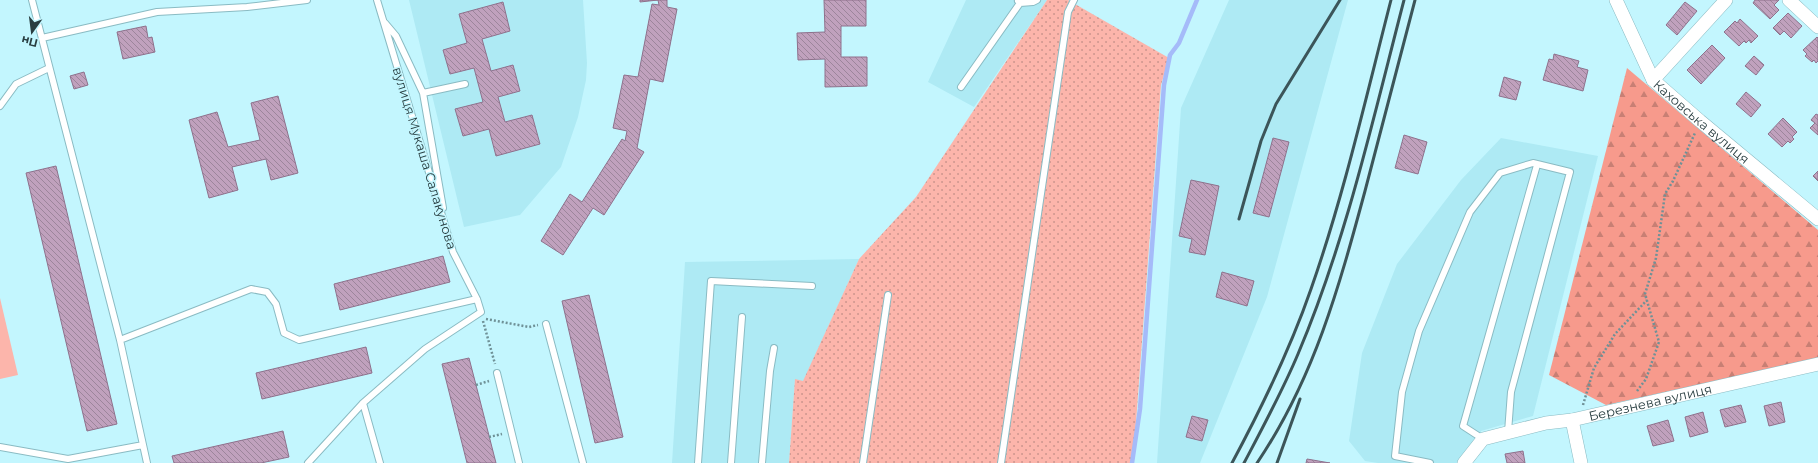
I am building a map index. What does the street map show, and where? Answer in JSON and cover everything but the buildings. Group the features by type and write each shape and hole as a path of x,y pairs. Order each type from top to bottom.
{"street":[{"name":"Каховська вулиця","path":"1616,0 1653,80 1700,121 1818,218"},
{"path":"1653,80 1726,0"},
{"path":"1789,0 1818,27"},
{"name":"Березнева вулиця","path":"1483,439 1546,423 1576,419 1818,364"},
{"path":"1576,419 1581,463"},
{"path":"1464,463 1483,439"}],"lane":[{"path":"32,0 120,340 147,463"},
{"path":"247,7 251,0"},
{"path":"42,38 157,12 247,7 306,0"},
{"name":"вулиця Мукаша Салакунова","path":"363,404 425,349 481,312 477,299 453,252 377,0"},
{"path":"961,87 1018,1 1033,2 1037,0"},
{"path":"1001,463 1068,12 1074,0"},
{"path":"383,21 396,36 423,93 448,235"},
{"path":"0,106 16,84 50,68"},
{"path":"423,93 465,84"},
{"path":"1430,463 1394,456 1402,392 1419,331 1470,212 1500,173 1537,164 1570,172 1511,392 1508,432"},
{"path":"1483,439 1463,426 1537,164"},
{"path":"698,463 711,281 812,286"},
{"path":"120,340 251,290 267,292 276,304 284,333 299,340 477,299"},
{"path":"863,463 888,295"},
{"path":"731,463 742,317"},
{"path":"546,324 583,463"},
{"path":"762,463 770,371 774,348"},
{"path":"498,375 519,463"},
{"path":"308,463 363,404"},
{"path":"363,404 380,463"},
{"path":"0,447 67,461 143,445"}],"path":[{"path":"1624,408 1646,379 1659,342 1645,294 1656,258 1665,194 1673,181 1700,121"},
{"path":"1576,419 1594,368 1615,334 1647,300"},
{"path":"476,385 498,375 482,319 529,327 546,324"}],"shaded area":[{"path":"409,0 583,0 587,63 586,80 578,117 561,167 520,215 464,227"},
{"path":"966,0 1047,0 974,107 928,82"},
{"path":"1047,0 1068,0 1169,58 1161,85 1133,463 789,463 795,379 803,381 859,259 916,197"},
{"path":"1229,0 1348,0 1267,297 1200,463 1157,463 1181,108"},
{"path":"1501,138 1598,156 1533,416 1481,431 1469,463 1378,463 1365,461 1349,441 1362,353 1397,264 1461,180"},
{"path":"859,259 803,382 795,380 789,463 672,463 685,262"},
{"path":"0,298 18,375 0,379"}],"green space":[{"path":"1627,68 1818,230 1818,359 1606,405 1549,375"}],"waterway":[{"path":"1132,463 1140,409 1164,85 1170,55 1179,43 1197,0"}],"railway":[{"path":"1239,219 1261,141 1276,104 1340,0"},
{"path":"1232,463 1275,378 1303,312 1311,289 1344,182 1391,0"},
{"path":"1244,463 1292,368 1315,311 1330,268 1357,179 1404,0"},
{"path":"1257,463 1277,431 1294,399 1323,332 1365,191 1415,0"},
{"path":"1277,463 1300,399"}]}
